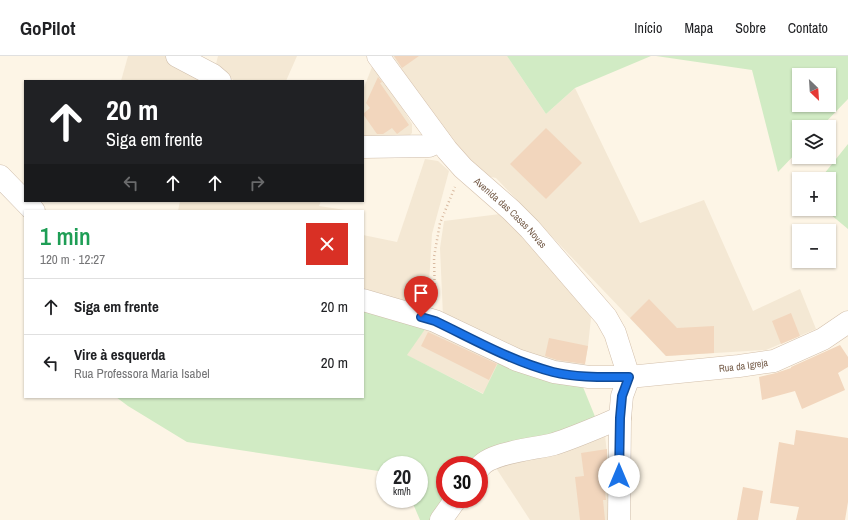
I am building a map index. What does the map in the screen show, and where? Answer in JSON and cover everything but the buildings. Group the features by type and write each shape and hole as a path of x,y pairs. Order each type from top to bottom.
{"street":[{"path":"177,56 213,75 219,80"},
{"name":"Avenida das Casas Novas","path":"378,56 440,141 463,168 511,210 530,229 606,316 615,334 629,377"},
{"path":"364,147 429,146 440,141"},
{"path":"0,176 24,201"},
{"path":"25,202 33,210"},
{"name":"Rua da Igreja","path":"364,300 435,321 517,360 554,372 589,377 629,377 774,361 823,339 848,322"},
{"path":"619,520 620,418 622,396 629,377"},
{"path":"488,461 495,457 554,444 620,418"},
{"path":"441,520 450,508"}],"path":[{"path":"435,321 434,257 440,223 463,168"}],"shaded area":[{"path":"128,56 165,56 211,77 214,80 121,80"},
{"path":"218,56 297,56 286,80 233,80 215,68"},
{"path":"393,56 507,56 546,114 575,88 640,223 704,200 753,311 800,289 816,329 766,350 666,356 496,178 477,174 434,118"},
{"path":"374,62 412,124 412,133 407,138 364,140 364,87"},
{"path":"425,159 438,161 449,171 432,234 428,300 421,305 364,290 364,235 397,242"},
{"path":"180,202 321,202 319,206 345,210 178,210"},
{"path":"508,213 535,252 585,306 591,318 584,368 526,356 443,316 440,248 444,221"},
{"path":"428,325 499,361 484,394 406,355"},
{"path":"605,435 614,520 530,520 496,468"}],"green space":[{"path":"507,56 651,56 575,88 546,114"},
{"path":"656,56 848,56 848,99 836,111 836,68 792,68 792,112 835,112 828,120 792,120 792,157 778,172 752,70"},
{"path":"848,144 848,229 832,216 836,216 836,172 826,172 832,164 836,164 836,159"},
{"path":"364,308 428,325 407,355 483,394 499,361 583,387 596,419 488,459 488,456 436,456 436,508 440,508 434,520 420,520 415,508 428,508 428,456 376,456 376,471 187,442 117,398 364,398"}],"route":[{"path":"421,317 435,321 517,360 554,372 589,377 629,377 622,396 619,476"}]}
